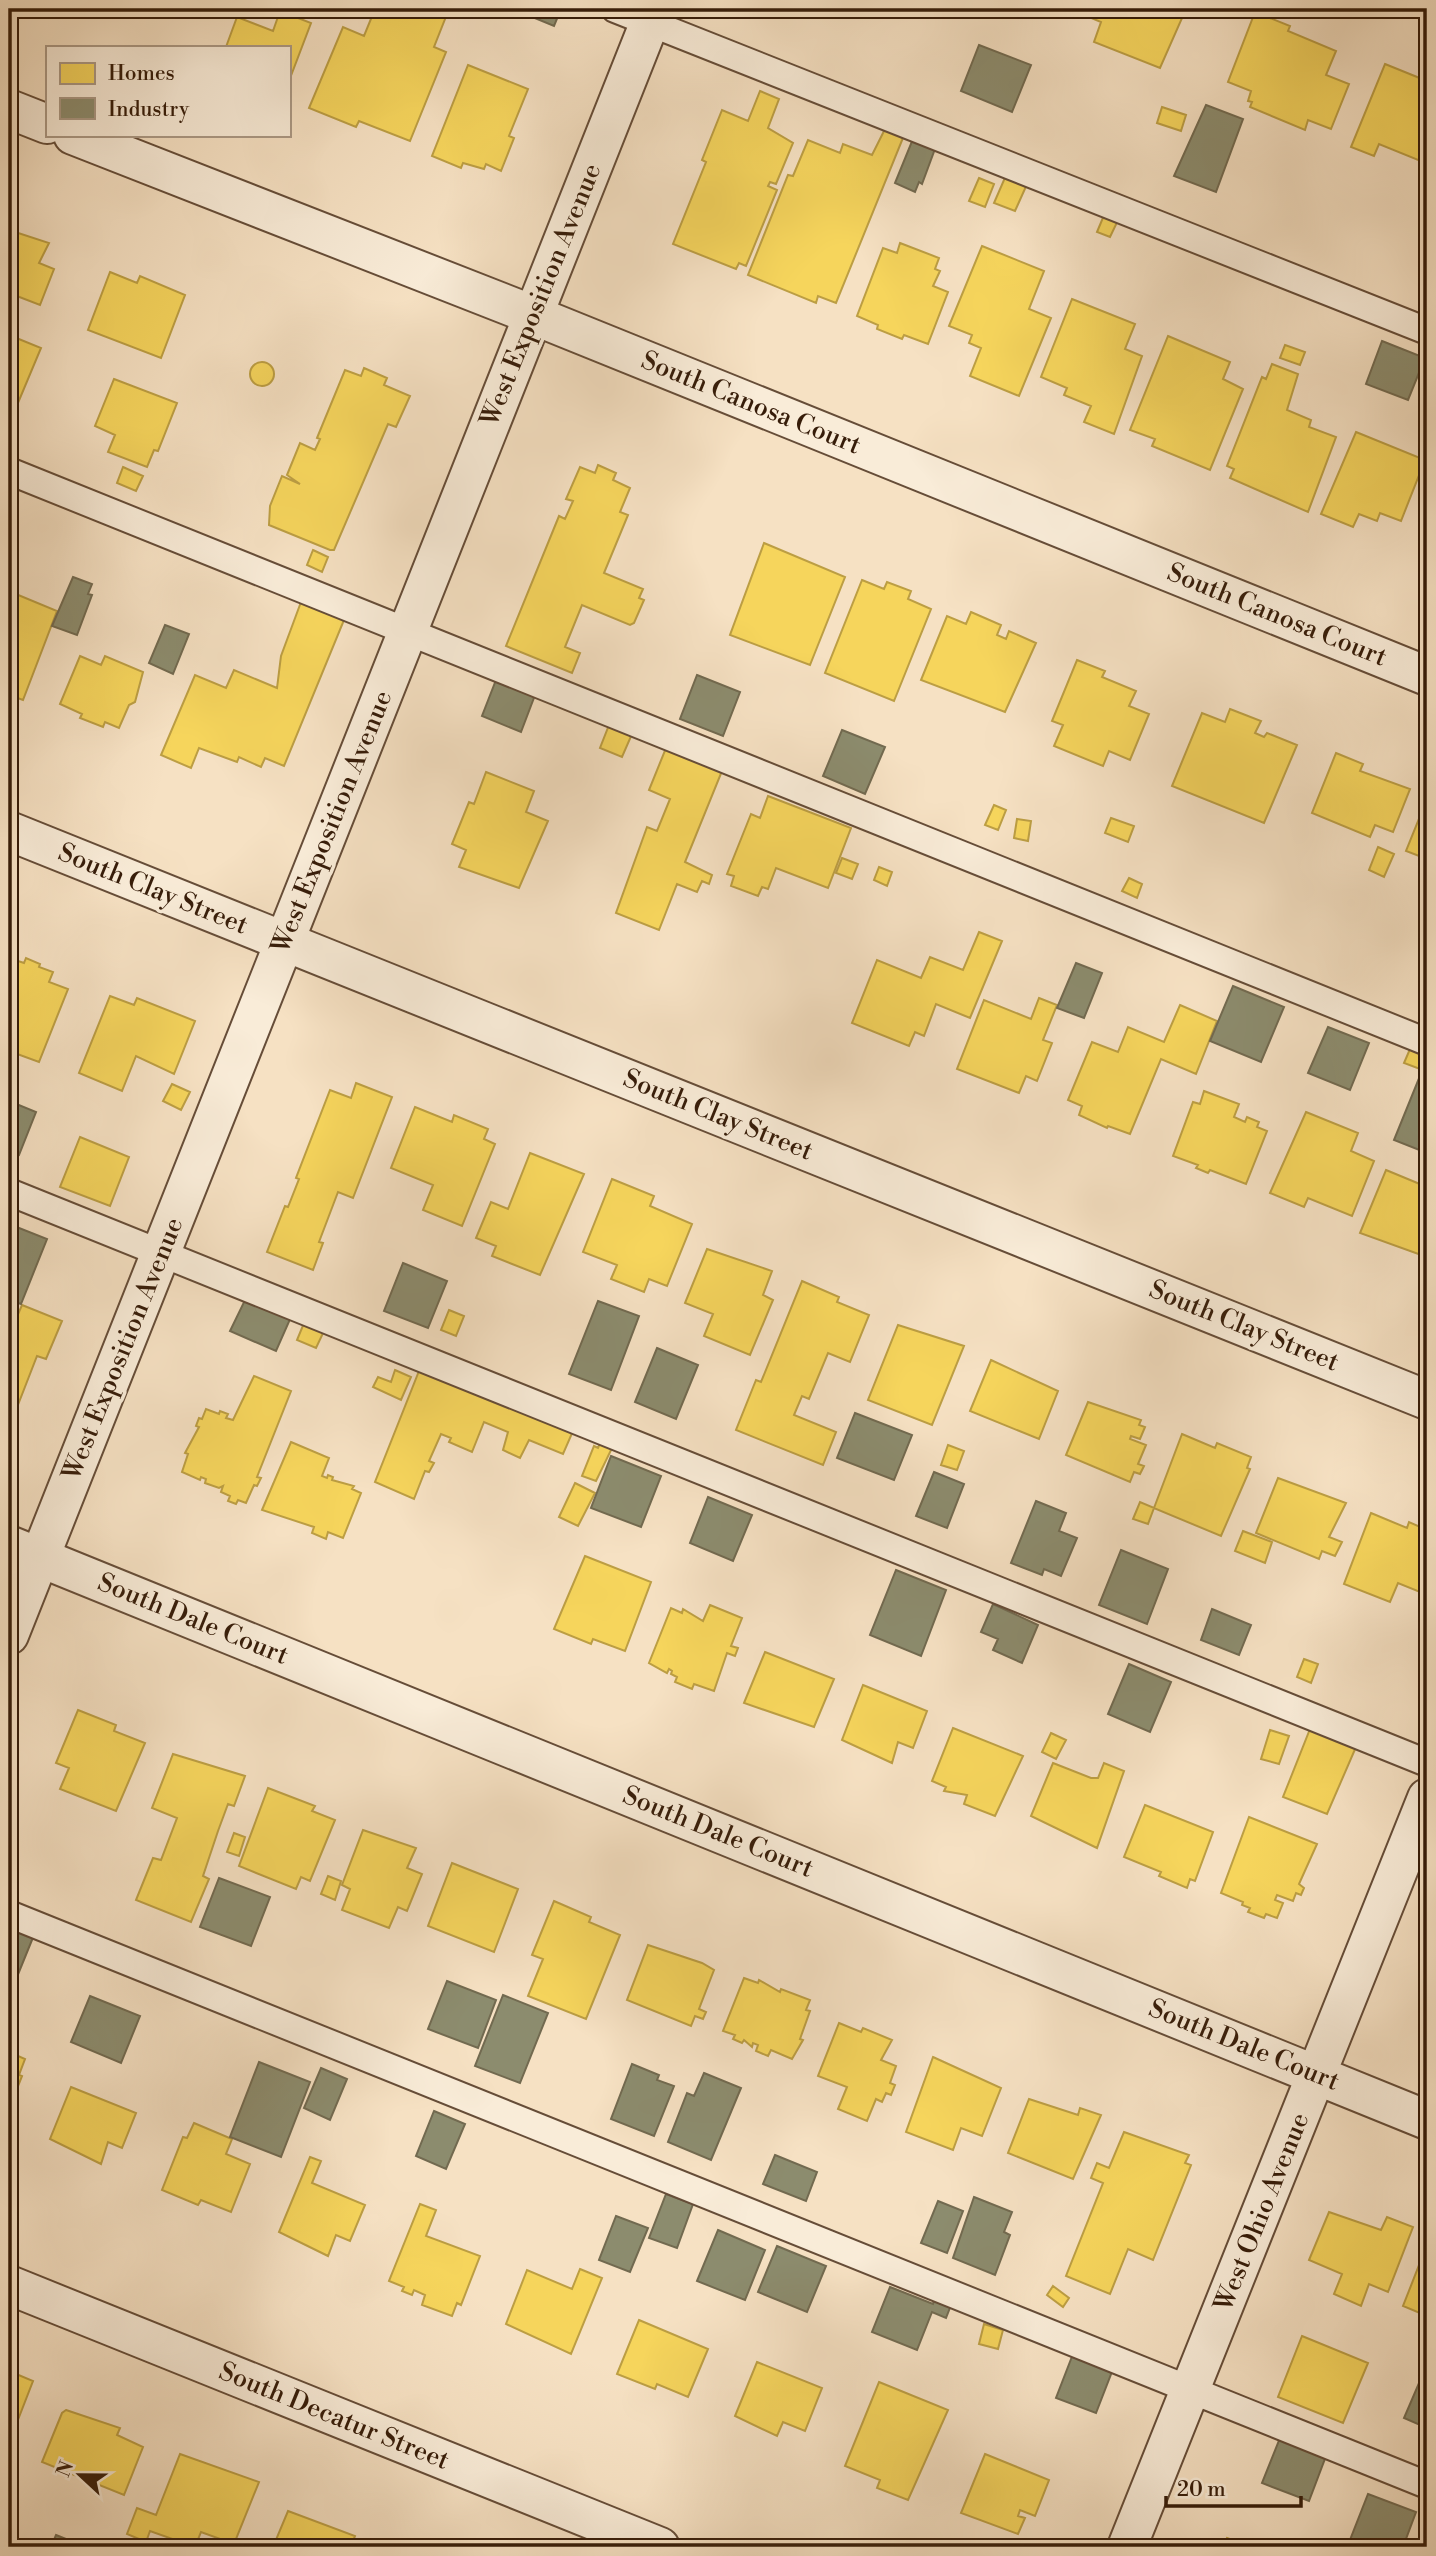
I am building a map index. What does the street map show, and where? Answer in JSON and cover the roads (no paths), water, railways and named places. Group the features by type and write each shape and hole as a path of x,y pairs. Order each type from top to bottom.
{"street":[{"name":"West Exposition Avenue","path":"9,1635 24,1551 161,1253 533,315 640,13"},
{"path":"9,109 46,124"},
{"name":"South Canosa Court","path":"77,136 533,315 1427,676"},
{"name":"South Clay Street","path":"9,831 1427,1399"},
{"name":"South Dale Court","path":"24,1551 1427,2120"},
{"name":"West Ohio Avenue","path":"1127,2547 1427,1798"},
{"name":"South Decatur Street","path":"9,2285 660,2547"}],"lane":[{"path":"640,13 1427,331"},
{"path":"9,471 1427,1042"},
{"path":"9,1192 1427,1762"},
{"path":"9,1914 1427,2485"}]}
